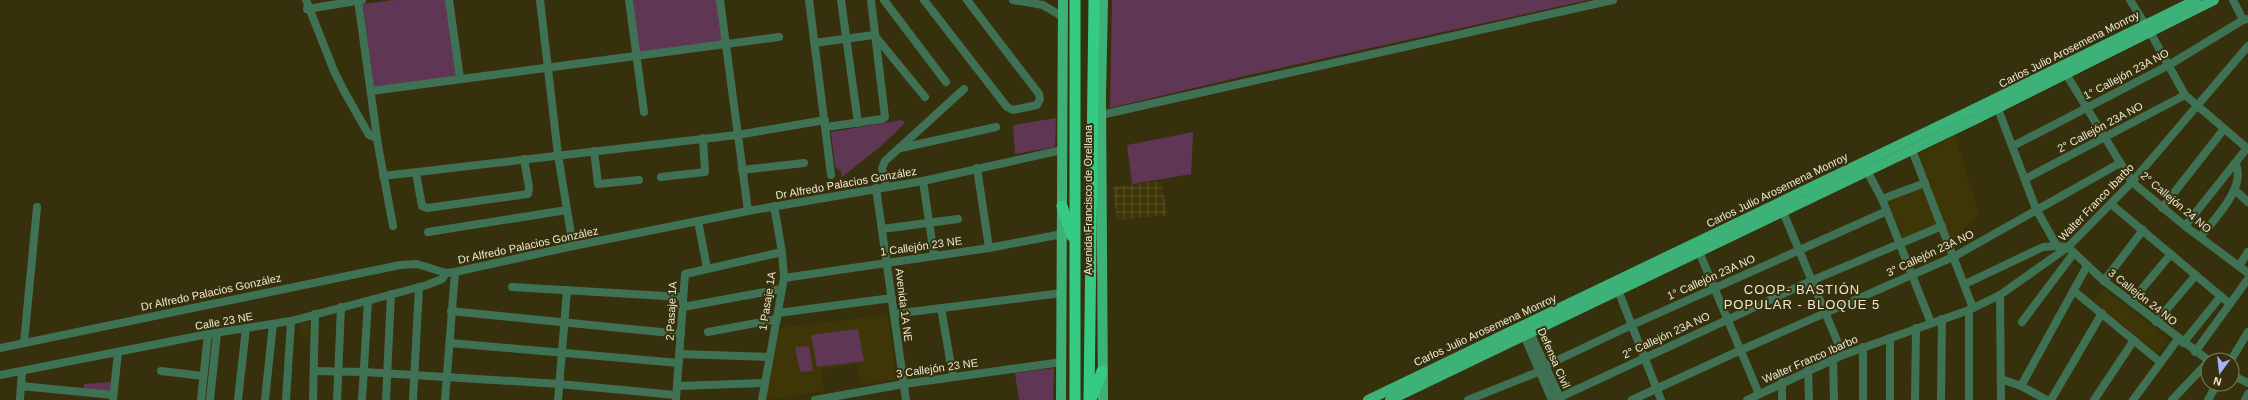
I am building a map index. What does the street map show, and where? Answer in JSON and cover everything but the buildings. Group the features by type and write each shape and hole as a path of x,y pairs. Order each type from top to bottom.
{"highway":[{"name":"Avenida Francisco de Orellana","path":"1075,0 1075,400"},
{"name":"Avenida Francisco de Orellana","path":"1090,400 1094,0"},
{"path":"1062,206 1075,249"},
{"path":"1090,400 1102,371"}],"main road":[{"path":"1061,400 1064,0"},
{"name":"Avenida Francisco de Orellana","path":"1103,0 1101,116 1103,400"},
{"name":"Carlos Julio Arosemena Monroy","path":"1368,400 1618,290 1697,247 1784,212 1865,167 1912,150 1998,109 2066,74 2196,0"},
{"name":"Carlos Julio Arosemena Monroy","path":"1390,400 1525,330 1865,167 2149,27 2214,0"}],"street":[{"path":"358,0 372,91 377,138 393,226"},
{"path":"362,0 307,4 344,91 369,135 377,138"},
{"path":"450,0 460,78"},
{"path":"540,0 558,155 573,246"},
{"path":"629,0 644,112"},
{"path":"720,0 748,211"},
{"path":"809,0 831,175"},
{"path":"841,0 858,123"},
{"path":"383,176 825,123 858,123 882,119 886,117 870,0"},
{"path":"884,0 946,82"},
{"path":"924,0 1007,107 1013,110 1035,107 1039,103 1039,94 967,0"},
{"path":"1013,0 1040,5 1063,17"},
{"path":"1101,116 1613,0"},
{"path":"2130,0 2149,27 2185,95 2247,148 2185,226"},
{"path":"2233,0 2246,20"},
{"name":"1° Callejón 23A NO","path":"2013,146 2169,65 2246,20"},
{"path":"814,43 874,35"},
{"path":"874,35 926,97"},
{"path":"372,91 460,78 779,37"},
{"name":"Walter Franco Ibarbo","path":"1747,400 1833,359 1971,309 2000,295 2071,251 2248,46"},
{"name":"2° Callejón 24 NO","path":"2066,74 2132,182 2162,208 2248,273"},
{"path":"886,187 883,165 964,89"},
{"name":"2° Callejón 23A NO","path":"2025,179 2185,95"},
{"path":"1998,109 2036,209 2057,246"},
{"path":"900,148 996,127"},
{"path":"2162,208 2224,129"},
{"path":"661,177 705,172 703,138"},
{"name":"Dr Alfredo Palacios González","path":"0,348 400,265 417,264 446,273 456,272 573,246 774,206 923,180 1062,150"},
{"path":"1912,150 1955,256 1965,284 1971,309 1968,400"},
{"path":"594,151 598,184 640,180"},
{"path":"416,173 422,206 427,208 528,194 529,187 524,159"},
{"path":"742,170 804,163"},
{"name":"3° Callejón 23A NO","path":"1632,400 1740,350 1955,256 2120,163"},
{"path":"2200,237 2237,192 2240,177 2239,168 2235,163"},
{"path":"1865,167 1882,199 1931,323"},
{"path":"977,168 989,248"},
{"path":"923,180 934,255"},
{"path":"1882,199 1925,183"},
{"name":"Avenida 1A NE","path":"876,188 888,262 906,400"},
{"path":"2237,192 2248,202"},
{"path":"2111,204 2230,304"},
{"name":"1 Pasaje 1A","path":"762,400 784,278 782,252 774,206"},
{"path":"24,343 37,207"},
{"path":"428,232 567,210"},
{"path":"1784,212 1843,355"},
{"name":"1° Callejón 23A NO","path":"1545,366 1714,288 1887,212"},
{"path":"882,229 930,224 958,219"},
{"path":"698,222 707,268"},
{"name":"2° Callejón 23A NO","path":"1557,399 1644,357 1812,280 1942,226"},
{"path":"2104,281 2143,230"},
{"name":"1 Callejón 23 NE","path":"784,278 989,248 1062,234"},
{"path":"1965,284 2043,247 2057,246 2071,251 2022,322"},
{"path":"1697,247 1759,394"},
{"name":"3 Callejón 24 NO","path":"2071,251 2104,281 2200,355"},
{"name":"2 Pasaje 1A","path":"676,398 685,274 782,252"},
{"path":"2239,266 2248,252"},
{"path":"2131,302 2171,254"},
{"path":"2021,386 2088,266"},
{"path":"446,400 451,311 456,272"},
{"name":"Calle 23 NE","path":"0,375 208,334 291,321 419,287 442,279 446,273"},
{"path":"2156,322 2196,275"},
{"path":"2195,352 2248,279"},
{"path":"413,400 419,287"},
{"path":"512,287 683,297"},
{"path":"682,307 781,289"},
{"path":"558,400 567,290"},
{"path":"1618,290 1661,400"},
{"path":"2074,291 2160,362"},
{"path":"894,314 1062,293"},
{"path":"386,400 391,294"},
{"path":"2000,295 2001,400"},
{"path":"2133,400 2160,362 2221,296"},
{"path":"708,332 777,316 892,298"},
{"path":"362,400 368,301"},
{"path":"336,400 339,371 341,307"},
{"path":"941,308 953,377"},
{"path":"451,311 681,334"},
{"path":"2051,400 2102,313"},
{"path":"313,400 314,314"},
{"path":"1941,400 1942,319"},
{"path":"286,400 291,321"},
{"path":"265,400 273,324"},
{"path":"238,400 246,328"},
{"path":"1915,400 1916,328"},
{"name":"Defensa Civil","path":"1525,330 1545,366 1557,399"},
{"name":"Defensa Civil","path":"1525,330 1538,372 1557,399"},
{"path":"2236,352 2248,332"},
{"path":"210,400 217,333"},
{"path":"201,400 208,334"},
{"path":"1890,338 1890,400"},
{"path":"2094,400 2134,340"},
{"path":"450,343 679,363"},
{"path":"1863,347 1863,400"},
{"path":"21,386 113,398 118,352"},
{"path":"680,354 769,357"},
{"path":"1833,359 1834,400"},
{"name":"3 Callejón 23 NE","path":"815,400 904,384 1062,362"},
{"path":"1808,370 1808,400"},
{"path":"2172,400 2200,370"},
{"path":"20,400 22,371"},
{"path":"314,371 388,373 415,376 559,384 676,398"},
{"path":"161,372 204,376"},
{"path":"1468,400 1538,372"},
{"path":"2001,379 2021,386 2047,400"},
{"path":"1782,382 1782,400"},
{"path":"677,386 765,383"},
{"path":"2245,400 2248,394"}],"shaded area":[{"path":"394,0 448,0 458,78 374,89 363,4"},
{"path":"633,0 717,0 722,45 639,54"},
{"path":"1112,0 1588,0 1249,75 1110,108"},
{"path":"1056,118 1055,147 1015,154 1013,125"},
{"path":"902,120 905,123 880,147 842,177 841,171 835,167 831,132"},
{"path":"1193,132 1191,174 1132,184 1127,145"},
{"path":"1955,135 1979,214 1951,240 1917,156"},
{"path":"1161,181 1167,215 1117,220 1113,187"},
{"path":"1922,186 1938,225 1903,238 1886,201"},
{"path":"2103,287 2158,332 2148,346 2094,301"},
{"path":"888,315 897,380 861,385 857,364 821,370 825,391 765,400 778,328"},
{"path":"300,323 309,323 309,336 300,336"},
{"path":"858,329 864,361 817,367 811,335"},
{"path":"2159,333 2169,341 2158,353 2148,346"},
{"path":"809,346 813,371 800,372 795,347"},
{"path":"1054,368 1053,400 1019,400 1015,373"},
{"path":"112,382 111,394 83,391 84,384"}],"district":[{"name":"COOP- BASTIÓN POPULAR - BLOQUE 5","path":"1802,296"}]}
